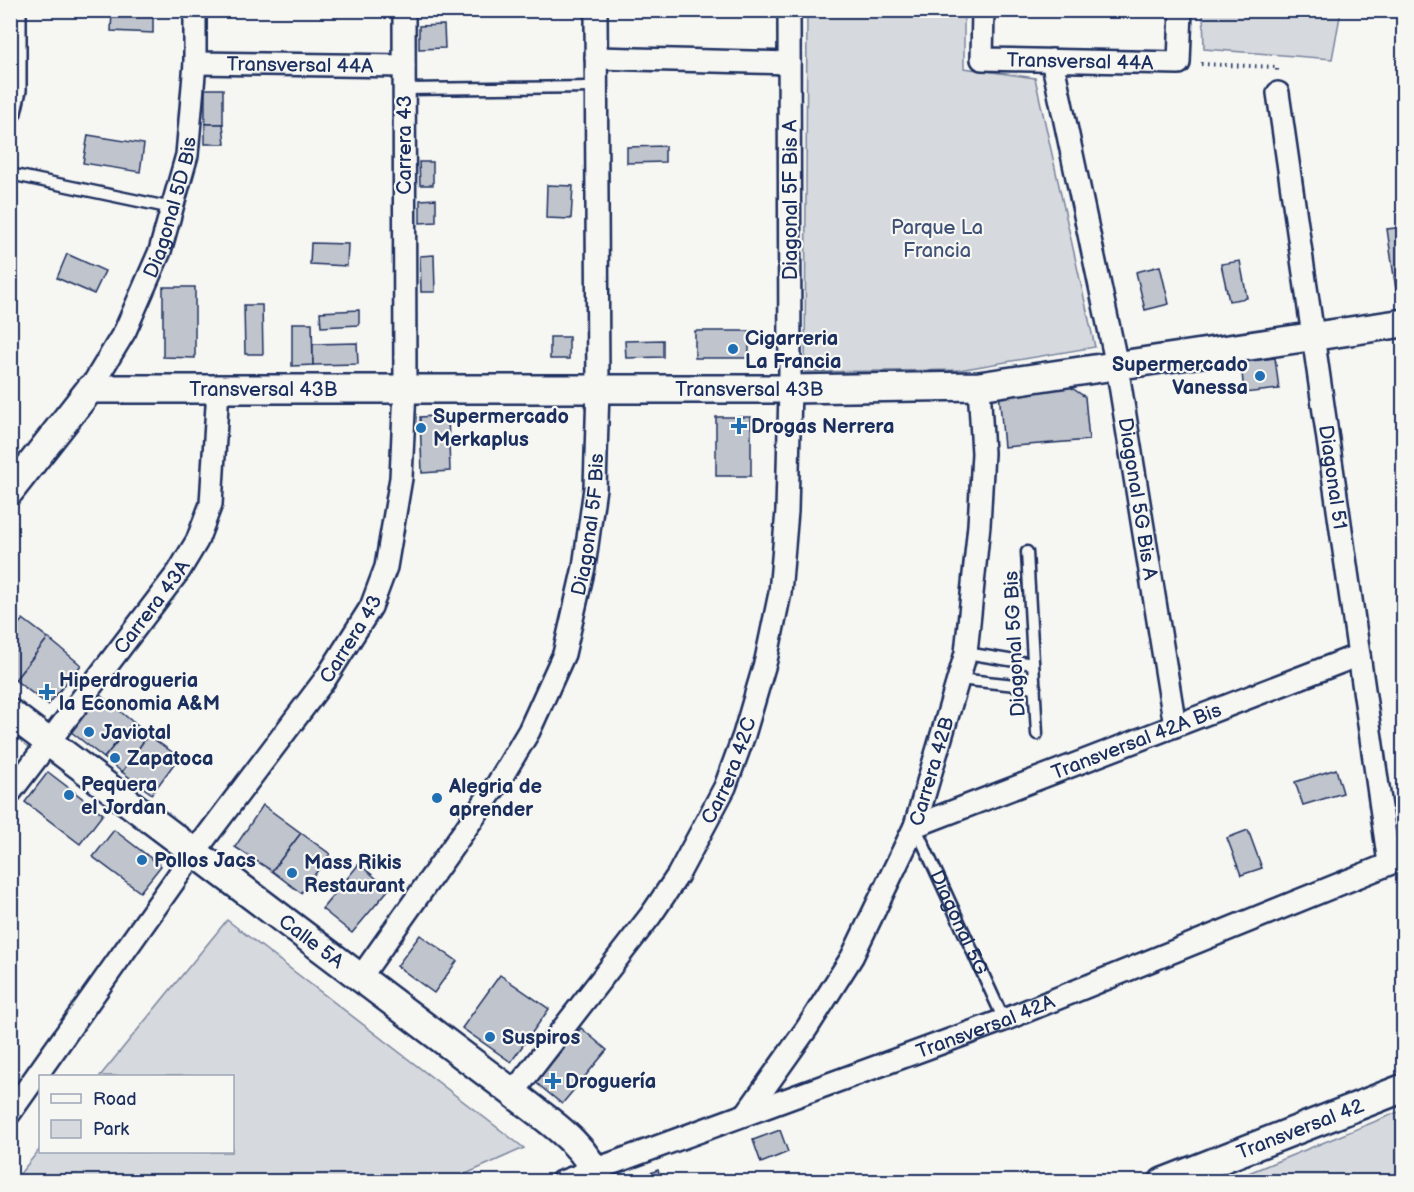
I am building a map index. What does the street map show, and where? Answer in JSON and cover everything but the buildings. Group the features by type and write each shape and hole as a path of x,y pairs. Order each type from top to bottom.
{"street":[{"path":"10,112 15,90 15,10"},
{"name":"Diagonal 5D Bis","path":"90,389 124,331 160,250 187,155 195,63 195,10"},
{"name":"Carrera 43","path":"10,1113 194,853 326,678 371,607 386,567 401,478 405,390 404,10"},
{"name":"Diagonal 5F Bis","path":"360,978 498,783 529,731 564,654 584,567 595,488 598,390 596,10"},
{"name":"Diagonal 5F Bis A","path":"789,10 790,390"},
{"name":"Transversal 44A","path":"983,10 982,59 1179,63"},
{"path":"1179,63 1180,10"},
{"path":"596,58 789,63"},
{"name":"Diagonal 5G Bis A","path":"1052,60 1117,366 1175,726"},
{"name":"Transversal 44A","path":"195,63 404,66"},
{"name":"Diagonal 51","path":"1278,93 1359,655 1396,860"},
{"name":"Transversal 43B","path":"90,389 790,390 979,386 1404,323"},
{"name":"Carrera 42B","path":"746,1114 807,1029 852,957 915,826 966,653 983,453 979,386"},
{"path":"10,491 90,389"},
{"name":"Carrera 43A","path":"10,793 178,571 197,541 211,504 218,389"},
{"name":"Carrera 42C","path":"513,1093 651,915 694,849 725,787 744,735 766,660 780,593 786,541 790,390"},
{"name":"Transversal 42A Bis","path":"915,826 1359,655"},
{"name":"Calle 5A","path":"10,713 513,1093 574,1142 597,1175"},
{"name":"Transversal 42A","path":"561,1182 597,1175 746,1114 1004,1020 1396,860"},
{"name":"Transversal 42","path":"1163,1182 1404,1088"}],"lane":[{"path":"404,89 597,87"},
{"path":"10,174 172,207"},
{"name":"Diagonal 5G Bis","path":"1027,552 1037,734"},
{"path":"966,653 1033,664"},
{"path":"958,679 1035,687"},
{"name":"Diagonal 5G","path":"915,826 1004,1020"}],"path":[{"path":"1179,63 1277,67 1278,93"}],"green space":[{"name":"Parque La Francia","path":"807,11 964,11 964,68 1035,78 1095,347 959,370 805,372"},
{"path":"1203,11 1341,11 1332,59 1204,49"},
{"path":"227,920 524,1148 450,1181 14,1181 39,1150 39,1153 234,1153 234,1075 101,1075"},
{"path":"1403,1110 1403,1181 1229,1181"}],"place":[{"name":"Cigarreria La Francia","path":"733,349"},
{"name":"Supermercado Vanessa","path":"1260,376"},
{"name":"Drogas Nerrera","path":"739,426"},
{"name":"Supermercado Merkaplus","path":"421,428"},
{"name":"Hiperdrogueria la Economia A&M","path":"47,692"},
{"name":"Javiotal","path":"89,732"},
{"name":"Zapatoca","path":"115,758"},
{"name":"Pequera el Jordan","path":"69,795"},
{"name":"Alegria de aprender","path":"437,798"},
{"name":"Pollos Jacs","path":"142,860"},
{"name":"Mass Rikis Restaurant","path":"292,873"},
{"name":"Suspiros","path":"490,1037"},
{"name":"Droguería","path":"553,1081"}]}
